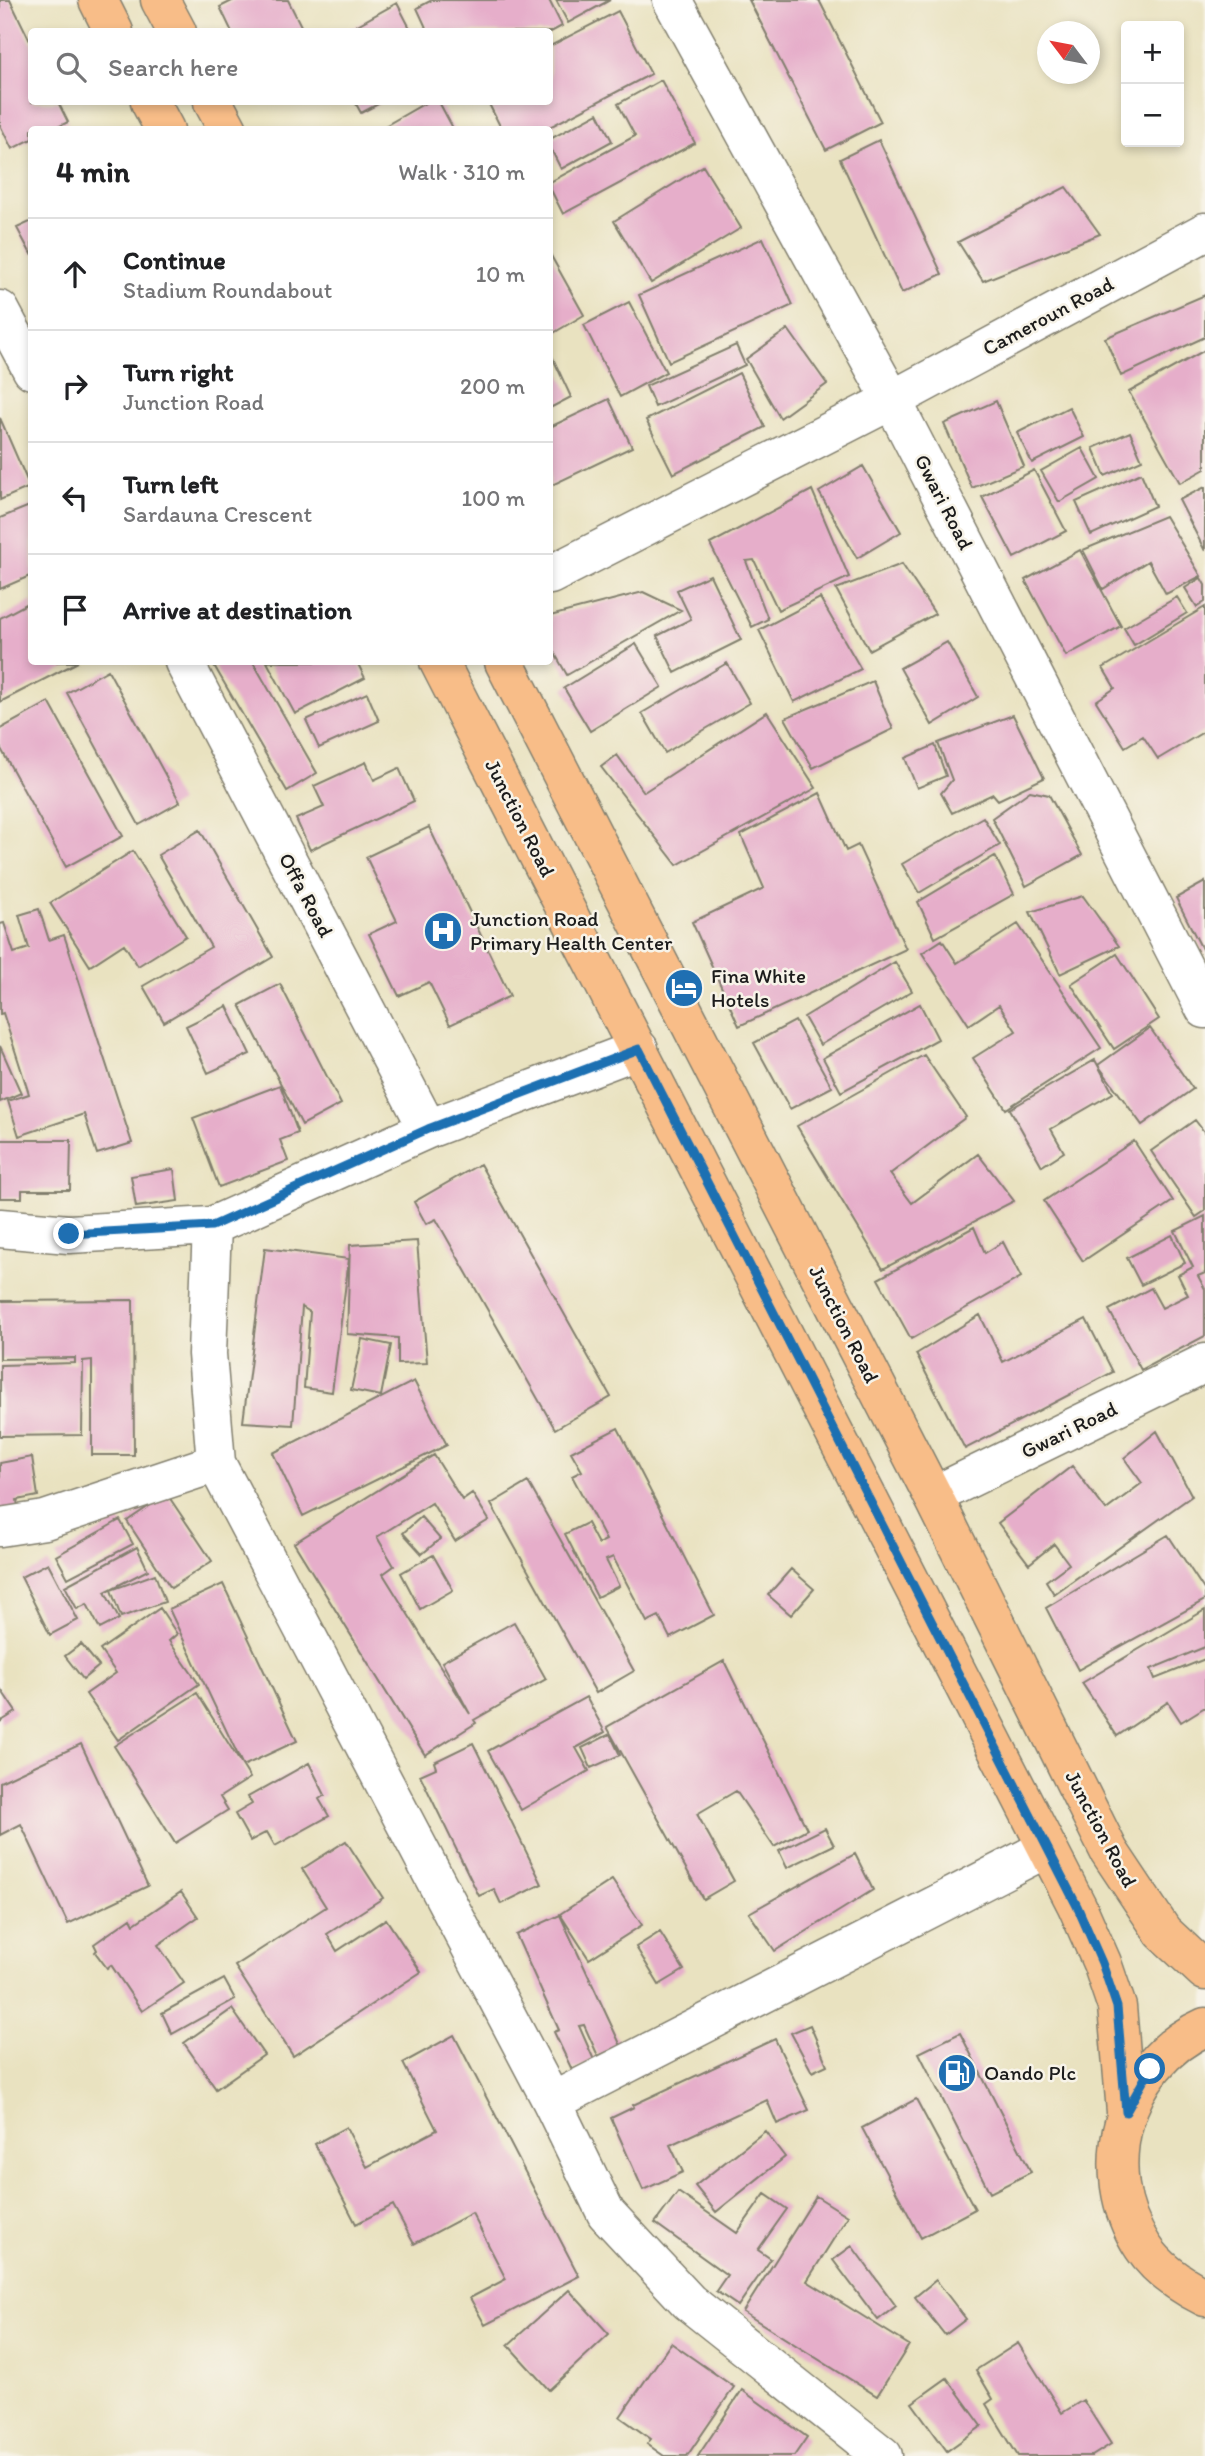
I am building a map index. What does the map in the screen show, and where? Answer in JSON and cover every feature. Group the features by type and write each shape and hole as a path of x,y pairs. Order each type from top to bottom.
{"main road":[{"path":"98,0 112,28"},
{"path":"160,0 175,28"},
{"path":"152,105 163,126"},
{"path":"215,105 226,126"},
{"name":"Junction Road","path":"441,665 1047,1849 1102,1963 1117,2007 1126,2112"},
{"name":"Junction Road","path":"506,665 933,1496 1109,1851 1163,1932 1205,1971"},
{"path":"1205,2027 1185,2036 1150,2069 1126,2112 1117,2158 1123,2205 1143,2247 1176,2282 1205,2297"}],"street":[{"name":"Gwari Road","path":"672,0 892,400 1205,1009"},
{"name":"Cameroun Road","path":"553,573 892,400 1205,232"},
{"path":"0,310 28,362"},
{"name":"Offa Road","path":"186,665 428,1129"},
{"path":"0,1228 69,1234 212,1226 428,1129 639,1049"},
{"path":"212,1226 207,1354 216,1463 552,2102 607,2214 690,2302 883,2456"},
{"name":"Gwari Road","path":"933,1496 1205,1363"},
{"path":"0,1527 45,1520 216,1463"},
{"path":"552,2102 1047,1849"}],"building":[{"path":"0,0 10,0 28,37 28,105 60,105 68,122 60,126 28,126 28,141 12,149 0,125"},
{"path":"234,0 288,0 302,28 230,28 220,7"},
{"path":"432,0 549,0 562,26 553,31 553,28 426,28 417,8"},
{"path":"556,0 610,0 568,23"},
{"path":"749,0 819,0 881,122 826,150"},
{"path":"397,3 410,28 352,28"},
{"path":"618,11 651,74 552,126 500,126 490,105 553,105 553,44"},
{"path":"661,80 695,143 563,214 553,194 553,180 635,136 618,104"},
{"path":"357,105 376,105 361,113"},
{"path":"422,105 441,105 452,126 385,126"},
{"path":"598,113 612,141 561,169 553,153 553,137"},
{"path":"879,140 942,274 902,293 840,159"},
{"path":"703,166 741,228 651,283 614,221"},
{"path":"1066,187 1100,234 983,281 958,242"},
{"path":"28,223 28,249 17,228"},
{"path":"763,238 793,305 669,362 639,295"},
{"path":"553,259 584,315 553,333"},
{"path":"1205,295 1205,337 1121,376 1105,338"},
{"path":"629,302 666,372 620,397 584,325"},
{"path":"788,329 827,384 780,418 746,359"},
{"path":"736,345 745,365 655,407 646,386"},
{"path":"1205,350 1205,469 1180,483 1129,392"},
{"path":"553,358 571,397 553,406"},
{"path":"739,373 765,427 673,474 646,420"},
{"path":"609,399 632,447 553,485 553,426"},
{"path":"996,401 1024,466 972,488 944,424"},
{"path":"1069,407 1084,437 1032,463 1017,433"},
{"path":"0,418 28,488 0,500"},
{"path":"1130,432 1142,460 1105,476 1093,448"},
{"path":"1082,448 1099,479 1059,502 1041,471"},
{"path":"863,466 901,532 857,558 819,492"},
{"path":"1034,470 1066,531 1014,558 982,497"},
{"path":"1141,473 1155,506 1091,535 1076,502"},
{"path":"1205,487 1205,551 1179,500"},
{"path":"812,490 849,577 778,610 754,560 746,561 768,619 752,627 710,544"},
{"path":"28,507 28,577 0,589 0,518"},
{"path":"1165,516 1201,576 1166,594 1148,561 1103,589 1083,550"},
{"path":"1080,550 1121,626 1066,656 1025,580"},
{"path":"902,564 935,614 869,650 836,589"},
{"path":"710,575 741,640 675,673 657,636 691,619 677,590"},
{"path":"1201,578 1205,585 1205,602 1197,607 1185,588"},
{"path":"643,592 681,610 567,675 553,650 553,615"},
{"path":"1177,597 1187,613 1134,645 1124,628"},
{"path":"820,598 861,669 794,702 759,630"},
{"path":"28,603 28,665 72,665 0,702 0,618"},
{"path":"1205,607 1205,731 1158,759 1143,736 1125,747 1096,701 1115,688 1103,668"},
{"path":"947,642 978,697 932,725 900,668"},
{"path":"636,644 662,687 590,731 564,688"},
{"path":"727,663 750,703 665,753 642,713"},
{"path":"214,665 255,665 317,773 287,791"},
{"path":"269,665 358,665 365,678 295,714"},
{"path":"108,670 180,802 139,825 67,693"},
{"path":"873,681 893,729 813,768 785,718"},
{"path":"367,693 379,721 319,748 306,720"},
{"path":"49,702 123,836 66,867 0,747 0,729"},
{"path":"767,712 816,788 677,865 601,767 617,755 644,792"},
{"path":"1013,715 1044,778 998,800 993,794 952,813 941,793 952,780 938,743"},
{"path":"935,745 946,776 917,788 905,758"},
{"path":"366,762 374,780 399,768 414,801 310,850 296,819 324,807 314,786"},
{"path":"1030,791 1049,795 1082,855 1026,886 992,818"},
{"path":"820,793 846,851 858,845 906,949 739,1026 692,922 764,888 741,835"},
{"path":"983,817 1000,845 919,893 902,864"},
{"path":"429,827 510,996 450,1025 429,982 399,996 369,934 397,921 366,857"},
{"path":"200,830 273,957 164,1022 143,986 211,947 158,855"},
{"path":"133,851 186,936 138,966 124,944 90,966 50,903"},
{"path":"995,856 1014,894 935,938 918,902"},
{"path":"1205,882 1205,955 1176,898"},
{"path":"1083,896 1119,946 1060,974 1030,912"},
{"path":"39,909 49,940 64,935 132,1143 97,1154 84,1114 19,1136 8,1101 29,1094 3,1013 0,1014 0,924 4,923 14,953 29,948 19,915"},
{"path":"1018,924 1101,1048 1006,1109 973,1058 1016,1031 999,1005 969,1025 922,953 942,940 957,963"},
{"path":"1117,954 1159,1019 1114,1049 1071,984"},
{"path":"895,962 912,991 820,1045 804,1017"},
{"path":"280,984 341,1104 302,1125 240,1005"},
{"path":"920,1004 938,1039 841,1092 823,1058"},
{"path":"227,1006 250,1054 208,1073 186,1026"},
{"path":"795,1021 832,1087 790,1109 754,1043"},
{"path":"1150,1028 1193,1089 1142,1125 1098,1065"},
{"path":"0,1046 21,1093 0,1102"},
{"path":"924,1055 966,1117 890,1174 912,1203 978,1154 1014,1201 883,1269 797,1126"},
{"path":"1095,1060 1113,1093 1051,1129 1064,1152 1042,1166 1010,1109"},
{"path":"280,1085 298,1133 280,1140 288,1161 219,1187 193,1118"},
{"path":"1195,1120 1205,1133 1205,1211 1196,1217 1151,1151"},
{"path":"0,1140 71,1140 70,1190 22,1190 22,1198 0,1198"},
{"path":"1134,1141 1173,1201 1083,1261 1044,1201"},
{"path":"480,1164 611,1397 555,1429 436,1219 426,1224 414,1202"},
{"path":"174,1169 178,1201 136,1207 131,1176"},
{"path":"1205,1216 1205,1273 1198,1276 1205,1289 1205,1336 1141,1370 1109,1310 1151,1288 1162,1308 1188,1295 1178,1275 1193,1267 1175,1231"},
{"path":"974,1227 985,1253 1003,1242 1021,1277 911,1339 878,1279"},
{"path":"1172,1235 1185,1263 1141,1285 1127,1258"},
{"path":"417,1241 427,1363 398,1364 398,1338 347,1334 350,1245"},
{"path":"265,1248 349,1259 332,1392 304,1388 310,1312 302,1307 293,1425 243,1422"},
{"path":"133,1300 134,1455 92,1455 92,1360 83,1361 82,1435 0,1436 0,1365 75,1363 75,1358 0,1359 0,1301"},
{"path":"980,1315 1003,1362 1086,1319 1113,1372 965,1449 916,1354"},
{"path":"362,1339 391,1345 381,1396 351,1390"},
{"path":"414,1381 447,1445 303,1516 273,1453"},
{"path":"618,1428 714,1615 670,1638 659,1616 647,1622 613,1557 606,1560 619,1586 597,1597 565,1534 587,1523 598,1544 606,1540 572,1476 582,1471 571,1452"},
{"path":"1157,1431 1192,1496 1054,1594 1046,1581 1069,1564 1054,1544 1029,1564 998,1523 1072,1466 1106,1510 1142,1483 1124,1458"},
{"path":"434,1455 462,1500 472,1493 489,1520 455,1541 432,1503 377,1537 394,1566 383,1574 470,1714 442,1662 514,1622 546,1679 474,1720 476,1723 425,1755 294,1543"},
{"path":"32,1457 38,1496 17,1500 19,1512 0,1515 0,1463"},
{"path":"528,1482 634,1671 596,1693 491,1504"},
{"path":"167,1494 212,1561 171,1588 127,1521"},
{"path":"421,1517 440,1539 422,1554 403,1533"},
{"path":"120,1520 133,1544 68,1578 56,1556"},
{"path":"1168,1535 1205,1591 1205,1600 1078,1670 1046,1608"},
{"path":"137,1547 148,1570 105,1592 119,1619 100,1629 87,1604 77,1609 65,1586"},
{"path":"433,1555 453,1590 420,1609 401,1573"},
{"path":"48,1563 78,1620 50,1635 21,1577"},
{"path":"791,1569 814,1589 791,1615 768,1595"},
{"path":"155,1574 165,1602 121,1617 111,1590"},
{"path":"223,1584 297,1741 243,1766 169,1609"},
{"path":"160,1608 177,1634 169,1641 199,1684 118,1740 86,1694 116,1673 100,1650"},
{"path":"1205,1610 1205,1647 1151,1669 1155,1679 1205,1659 1205,1707 1181,1722 1168,1702 1117,1736 1082,1683"},
{"path":"81,1644 99,1666 83,1679 65,1656"},
{"path":"724,1661 807,1829 774,1847 736,1791 697,1814 734,1881 703,1899 607,1727"},
{"path":"0,1688 16,1712 0,1722"},
{"path":"197,1693 250,1778 220,1797 228,1810 175,1843 114,1746"},
{"path":"586,1697 605,1732 576,1748 589,1771 521,1810 488,1751"},
{"path":"610,1734 620,1755 591,1768 582,1748"},
{"path":"473,1743 542,1884 501,1904 494,1889 479,1896 420,1775 436,1768 434,1762"},
{"path":"81,1744 148,1886 68,1924 21,1824 0,1835 0,1782"},
{"path":"309,1763 325,1795 319,1799 329,1816 275,1846 267,1832 250,1841 235,1814 252,1804 248,1797"},
{"path":"825,1828 834,1845 787,1868 779,1851"},
{"path":"346,1841 383,1898 327,1934 337,1951 386,1919 421,1972 293,2056 235,1966 326,1907 302,1869"},
{"path":"855,1854 873,1890 775,1951 749,1913"},
{"path":"612,1880 642,1925 589,1959 560,1914"},
{"path":"181,1892 198,1917 158,1945 184,1983 142,2011 111,1965 107,1968 95,1952 97,1950 94,1944 131,1918 134,1924"},
{"path":"560,1915 621,2046 598,2056 584,2025 579,2026 594,2060 572,2070 554,2032 559,2030 516,1935"},
{"path":"660,1932 684,1970 659,1985 636,1947"},
{"path":"224,1979 235,1999 172,2034 162,2013"},
{"path":"232,2009 264,2055 216,2089 184,2043"},
{"path":"810,2025 827,2065 812,2072 791,2033"},
{"path":"960,2033 1031,2172 990,2193 919,2053"},
{"path":"454,2035 579,2276 485,2325 470,2298 506,2279 472,2213 414,2244 393,2205 356,2224 315,2144 346,2127 367,2167 437,2130 403,2063"},
{"path":"775,2039 809,2110 777,2124 767,2100 670,2145 683,2172 643,2190 611,2118 634,2107 633,2105"},
{"path":"916,2099 975,2209 921,2238 862,2128"},
{"path":"765,2131 785,2157 716,2212 695,2186"},
{"path":"678,2192 737,2233 765,2194 787,2209 758,2250 771,2259 738,2306 716,2291 727,2275 655,2223"},
{"path":"816,2196 848,2216 807,2281 909,2345 877,2396 743,2312"},
{"path":"852,2246 896,2306 878,2320 833,2260"},
{"path":"936,2280 966,2319 945,2335 915,2297"},
{"path":"569,2290 609,2334 549,2390 508,2345"},
{"path":"671,2343 734,2387 687,2456 664,2456 647,2444 651,2439 620,2417"},
{"path":"1018,2343 1062,2413 1083,2400 1111,2444 1092,2456 1018,2456 986,2404 993,2399 976,2370"},
{"path":"947,2378 982,2426 947,2451 912,2403"},
{"path":"742,2390 807,2437 794,2456 698,2456"}],"place":[{"name":"Junction Road Primary Health Center","path":"443,931"},
{"name":"Fina White Hotels","path":"684,988"},
{"name":"Oando Plc","path":"957,2073"}],"route":[{"path":"69,1234 212,1226 428,1129 639,1049 1077,1906 1102,1963 1117,2007 1126,2112 1150,2069"}]}
